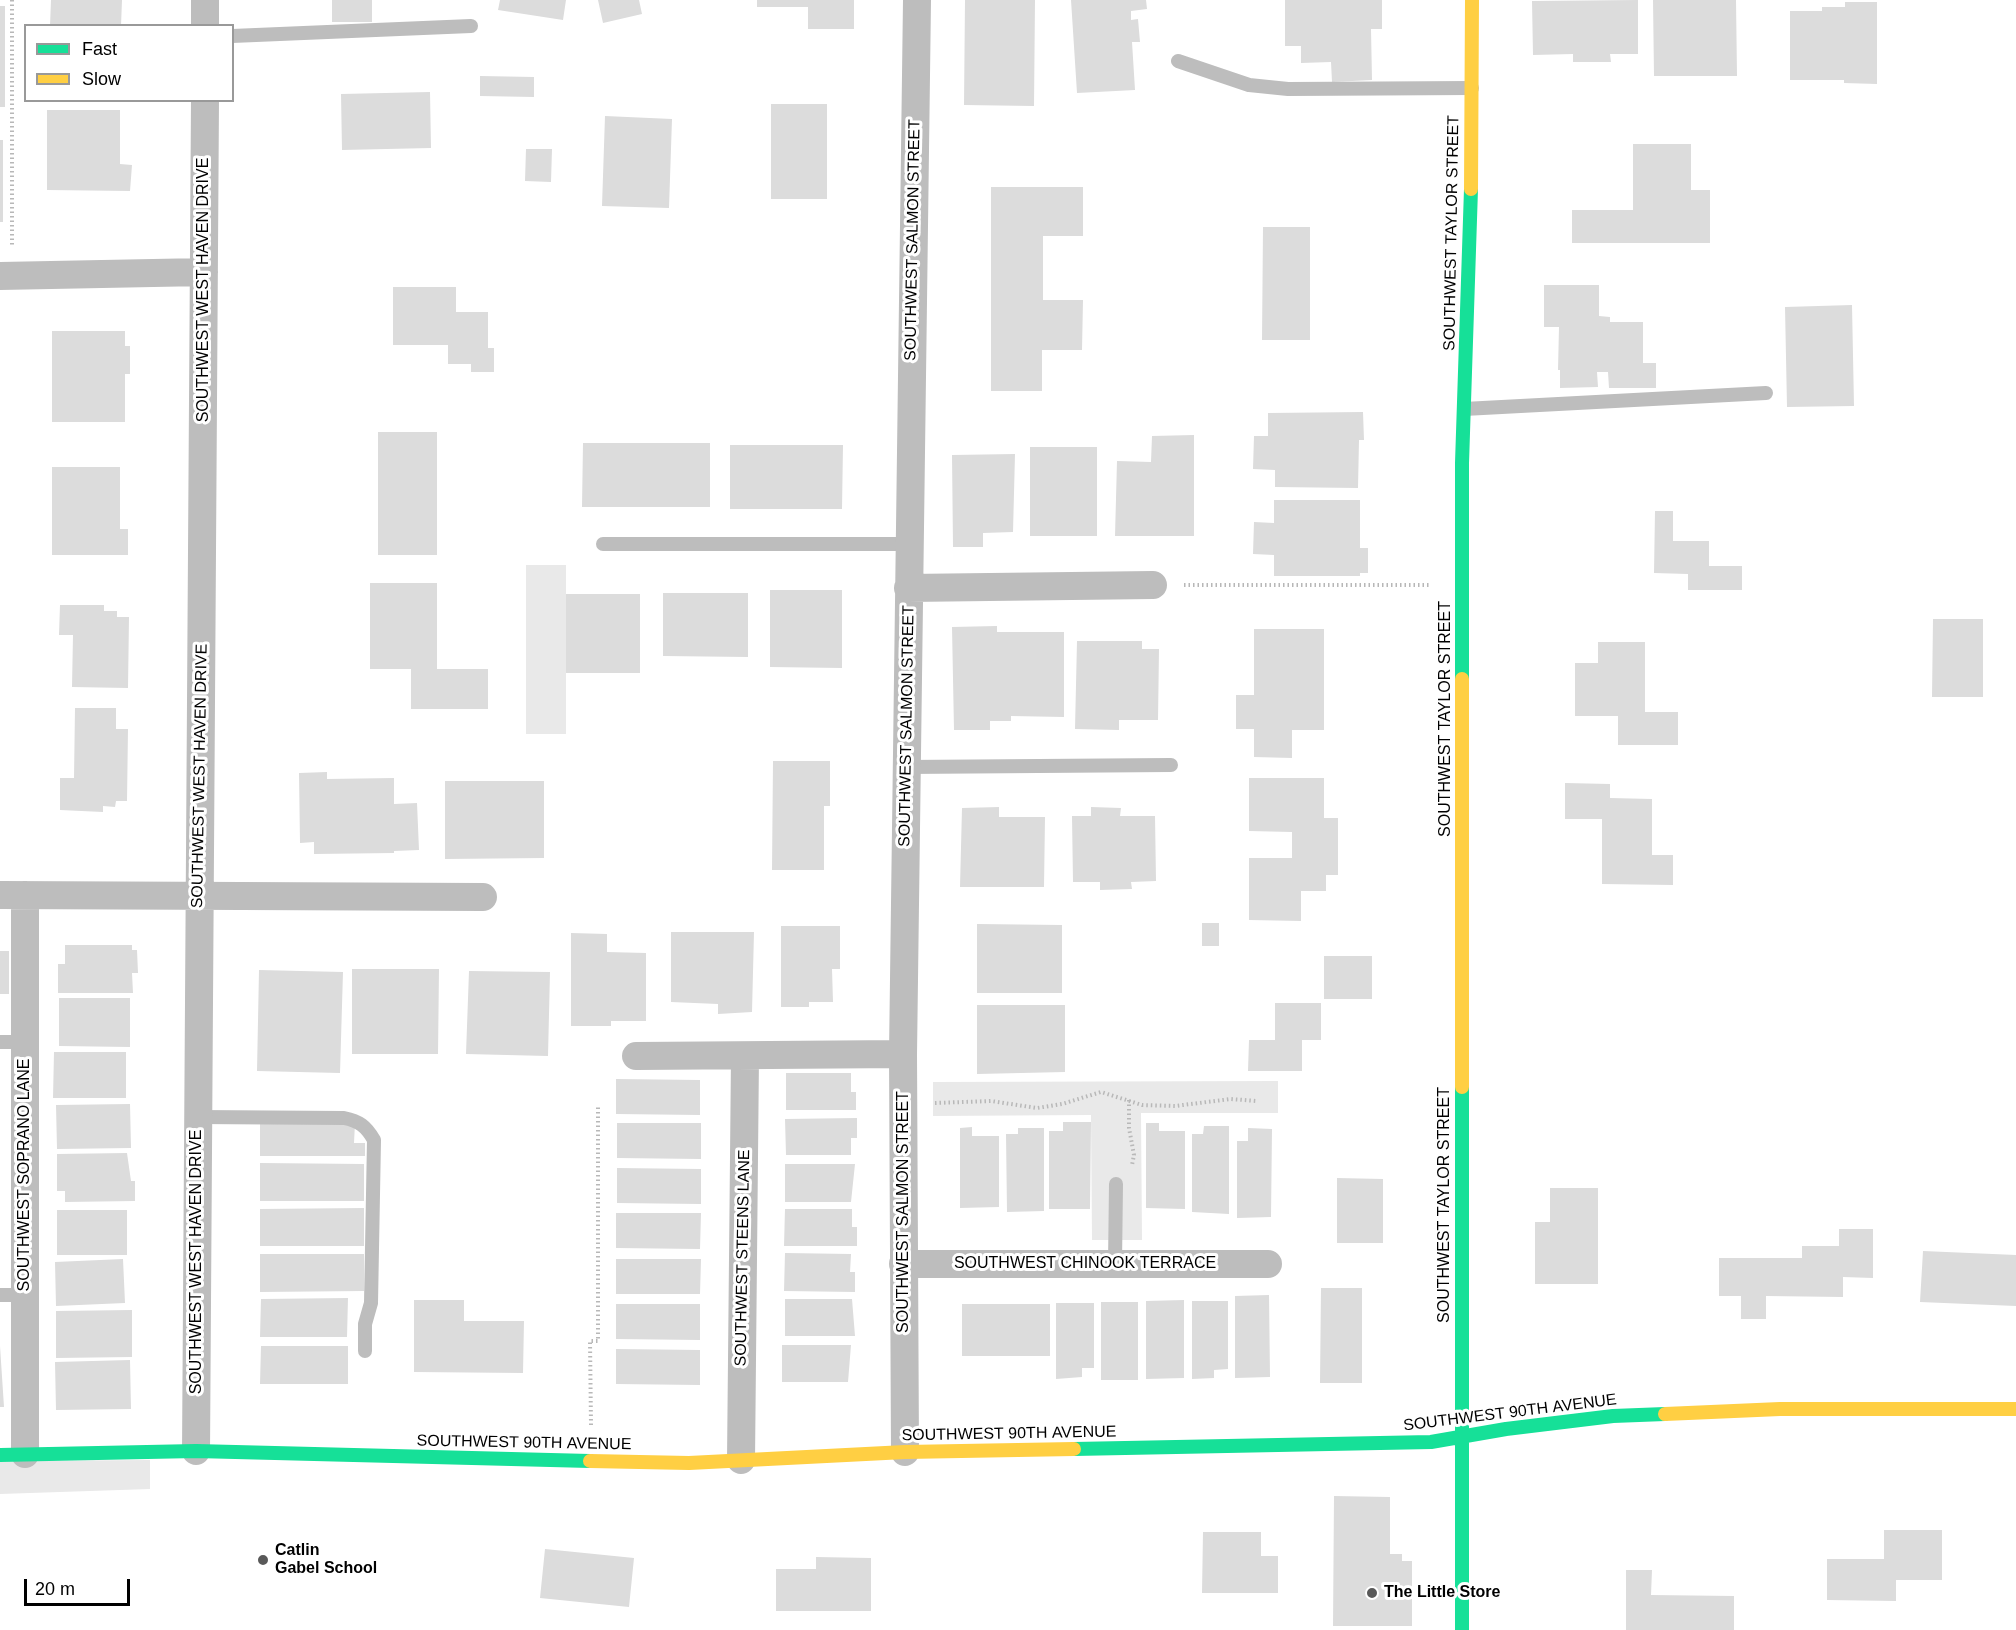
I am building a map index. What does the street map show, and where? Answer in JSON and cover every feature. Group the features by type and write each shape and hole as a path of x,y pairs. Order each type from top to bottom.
{"street":[{"path":"205,0 205,24"},
{"name":"SOUTHWEST SALMON STREET","path":"905,1452 903,1054 917,0"},
{"name":"SOUTHWEST TAYLOR STREET","path":"1462,1630 1462,585 1472,0"},
{"name":"SOUTHWEST WEST HAVEN DRIVE","path":"196,1451 205,102"},
{"path":"6,276 204,272"},
{"path":"908,588 1153,585"},
{"path":"12,895 483,897"},
{"name":"SOUTHWEST SOPRANO LANE","path":"12,895 13,1454"},
{"path":"636,1056 903,1054"},
{"name":"SOUTHWEST STEENS LANE","path":"741,1461 746,1056"},
{"name":"SOUTHWEST CHINOOK TERRACE","path":"903,1264 1268,1264"},
{"name":"SOUTHWEST 90TH AVENUE","path":"13,1454 196,1451 689,1463 905,1452 1419,1443 1462,1438 1506,1429 1613,1416 1780,1409 2016,1409"}],"lane":[{"path":"234,36 471,26"},
{"path":"1178,61 1249,85 1288,89 1472,88"},
{"path":"1464,409 1766,393"},
{"path":"603,544 909,544"},
{"path":"906,767 1171,765"},
{"path":"197,1117 344,1118 362,1123 369,1131 374,1140 371,1303 365,1324 365,1350"},
{"path":"1115,1264 1116,1184"}],"path":[{"path":"6,276 12,0"},
{"path":"1153,585 1462,585"},
{"path":"903,1103 972,1100 1037,1108 1062,1104 1101,1092 1142,1105 1175,1106 1231,1099 1256,1101"},
{"path":"1116,1184 1131,1170 1134,1155 1129,1128 1130,1100"},
{"path":"591,1461 590,1341 598,1341 598,1107"}],"shaded area":[{"path":"526,565 566,565 566,734 526,734"},
{"path":"1278,1081 1278,1113 1141,1113 1142,1240 1092,1240 1091,1115 933,1116 933,1082"},
{"path":"150,1460 150,1489 0,1494 0,1461"}],"building":[{"path":"51,0 122,0 121,24 50,24"},
{"path":"332,0 372,0 372,22 332,22"},
{"path":"500,0 566,0 563,20 498,10"},
{"path":"598,0 639,0 642,14 603,23"},
{"path":"757,0 854,0 854,29 808,29 808,7 757,7"},
{"path":"965,0 1035,0 1034,106 964,105"},
{"path":"1071,0 1146,0 1147,9 1131,11 1131,20 1138,19 1140,42 1132,42 1135,90 1077,93"},
{"path":"1285,0 1382,0 1382,29 1371,29 1372,80 1332,82 1331,62 1301,63 1301,46 1285,46"},
{"path":"1638,0 1638,54 1610,54 1611,62 1573,62 1573,54 1533,55 1532,1"},
{"path":"1653,0 1736,0 1737,76 1654,76"},
{"path":"1845,2 1877,2 1877,84 1844,83 1844,80 1790,80 1790,11 1822,11 1822,7 1845,7"},
{"path":"0,6 5,6 5,107 0,107"},
{"path":"480,76 534,77 534,97 480,96"},
{"path":"430,92 431,148 342,150 341,94"},
{"path":"771,104 827,104 827,199 771,199"},
{"path":"47,110 120,110 120,164 132,165 130,191 47,190"},
{"path":"605,116 672,119 669,208 602,206"},
{"path":"0,140 3,140 3,222 0,222"},
{"path":"1633,144 1691,144 1691,190 1710,190 1710,243 1572,243 1572,210 1633,210"},
{"path":"526,149 552,149 551,182 525,181"},
{"path":"991,187 1083,187 1083,236 1043,236 1043,300 1083,300 1082,350 1042,350 1042,391 991,391"},
{"path":"1263,227 1310,227 1310,340 1262,340"},
{"path":"1544,285 1599,285 1599,316 1610,317 1610,322 1643,322 1643,363 1656,363 1656,388 1609,388 1608,372 1597,372 1598,387 1560,388 1559,327 1544,327"},
{"path":"393,287 456,287 456,312 488,312 488,348 494,348 494,372 471,372 471,364 448,364 448,345 393,345"},
{"path":"1852,305 1854,406 1787,407 1785,307"},
{"path":"52,331 125,331 125,346 130,346 130,374 125,374 125,422 52,422"},
{"path":"1363,412 1364,440 1359,440 1358,488 1275,487 1275,470 1253,469 1254,436 1268,436 1268,413"},
{"path":"378,432 437,432 437,555 378,555"},
{"path":"1194,435 1194,536 1115,536 1117,461 1151,462 1152,436"},
{"path":"583,443 710,443 710,507 582,507"},
{"path":"730,445 843,445 842,509 730,509"},
{"path":"1030,447 1097,447 1097,536 1030,536"},
{"path":"1015,454 1013,532 983,533 983,547 953,547 952,455"},
{"path":"52,467 120,467 120,529 128,529 128,555 52,555"},
{"path":"1274,500 1360,500 1360,548 1368,548 1368,573 1360,573 1360,576 1274,576 1274,555 1253,554 1254,522 1274,523"},
{"path":"1655,511 1673,511 1673,541 1709,541 1709,566 1742,566 1742,590 1688,590 1688,574 1654,573"},
{"path":"370,583 437,583 437,669 488,669 488,709 411,709 411,669 370,669"},
{"path":"770,590 842,590 842,668 770,667"},
{"path":"663,593 748,593 748,657 663,656"},
{"path":"566,594 640,594 640,673 566,673"},
{"path":"60,605 104,605 104,611 117,611 117,617 129,617 128,688 72,687 73,635 59,635"},
{"path":"1933,619 1983,619 1983,697 1932,697"},
{"path":"997,626 997,632 1064,632 1064,717 1011,716 1011,721 990,721 990,730 954,730 952,627"},
{"path":"1254,629 1324,629 1324,730 1292,730 1292,758 1254,757 1254,729 1236,729 1236,695 1254,695"},
{"path":"1077,641 1142,641 1142,649 1159,649 1158,720 1119,720 1119,730 1075,729"},
{"path":"1598,642 1645,642 1645,712 1678,712 1678,745 1618,745 1618,716 1575,716 1575,663 1598,663"},
{"path":"75,708 116,708 116,729 128,729 127,801 116,801 115,807 103,806 103,812 60,810 60,778 74,778"},
{"path":"773,761 830,761 830,806 824,806 824,870 772,870"},
{"path":"327,772 327,779 394,778 394,804 417,803 419,850 394,851 394,853 314,854 314,842 300,843 299,773"},
{"path":"1249,778 1324,778 1324,818 1338,818 1338,875 1326,875 1326,891 1301,891 1301,921 1249,920 1249,858 1292,858 1292,832 1249,831"},
{"path":"445,781 544,781 544,858 445,859"},
{"path":"1565,783 1610,784 1610,798 1652,799 1652,855 1673,855 1673,885 1602,884 1602,819 1565,819"},
{"path":"999,807 999,817 1045,817 1044,887 960,887 962,808"},
{"path":"1091,807 1121,808 1120,816 1155,816 1156,881 1131,882 1132,889 1100,890 1100,882 1073,882 1072,816 1091,816"},
{"path":"1202,923 1219,923 1219,946 1202,946"},
{"path":"977,924 1062,925 1062,993 977,993"},
{"path":"781,926 840,926 840,969 832,969 833,1002 809,1002 809,1007 781,1007"},
{"path":"671,932 754,932 752,1012 718,1014 718,1004 671,1002"},
{"path":"571,933 607,934 607,952 646,953 646,1021 611,1021 611,1026 571,1026"},
{"path":"65,945 132,945 132,950 137,950 138,973 132,973 133,993 58,993 58,964 65,964"},
{"path":"0,951 9,951 9,994 0,994"},
{"path":"1324,956 1372,956 1372,999 1324,999"},
{"path":"352,969 439,969 438,1054 352,1054"},
{"path":"259,970 343,972 340,1073 257,1071"},
{"path":"469,971 550,972 548,1056 466,1054"},
{"path":"59,998 130,998 130,1047 59,1046"},
{"path":"1275,1003 1321,1003 1321,1040 1302,1040 1302,1071 1248,1071 1249,1040 1275,1040"},
{"path":"977,1005 1065,1005 1065,1072 977,1074"},
{"path":"54,1052 126,1052 126,1098 53,1098"},
{"path":"786,1073 851,1073 851,1092 856,1092 856,1110 786,1110"},
{"path":"616,1079 700,1080 700,1115 616,1114"},
{"path":"130,1104 131,1148 57,1149 56,1105"},
{"path":"857,1118 857,1138 851,1138 851,1155 786,1155 785,1119"},
{"path":"1063,1122 1091,1122 1090,1209 1049,1209 1049,1131 1063,1131"},
{"path":"355,1123 354,1143 365,1143 365,1156 260,1156 260,1124"},
{"path":"617,1123 701,1123 701,1159 617,1158"},
{"path":"1146,1123 1159,1123 1159,1131 1185,1131 1185,1209 1146,1208"},
{"path":"1204,1126 1229,1126 1229,1214 1192,1212 1192,1134 1203,1134"},
{"path":"972,1127 972,1136 999,1136 999,1207 960,1208 960,1128"},
{"path":"1018,1128 1044,1128 1044,1211 1007,1212 1006,1134 1018,1134"},
{"path":"1248,1128 1272,1129 1271,1217 1237,1218 1237,1141 1248,1141"},
{"path":"127,1153 131,1181 135,1181 135,1201 65,1202 65,1191 57,1191 57,1154"},
{"path":"260,1163 364,1164 364,1201 260,1201"},
{"path":"785,1164 855,1164 851,1202 785,1202"},
{"path":"617,1168 701,1169 701,1204 617,1203"},
{"path":"1337,1178 1383,1179 1383,1243 1337,1243"},
{"path":"1550,1188 1598,1188 1598,1284 1535,1284 1535,1222 1550,1222"},
{"path":"364,1208 364,1246 260,1246 260,1209"},
{"path":"785,1209 852,1209 852,1227 857,1227 857,1246 784,1246"},
{"path":"57,1210 127,1210 127,1255 57,1255"},
{"path":"616,1213 701,1213 700,1249 616,1248"},
{"path":"1839,1229 1873,1229 1873,1278 1843,1277 1843,1297 1766,1296 1766,1319 1741,1319 1741,1296 1719,1296 1719,1258 1802,1258 1802,1246 1839,1246"},
{"path":"1923,1251 2016,1255 2016,1306 1920,1302"},
{"path":"785,1253 851,1254 850,1272 855,1272 855,1292 784,1291"},
{"path":"260,1254 364,1254 364,1291 260,1292"},
{"path":"123,1259 125,1303 56,1306 55,1262"},
{"path":"616,1259 701,1259 700,1294 616,1294"},
{"path":"1321,1288 1362,1288 1362,1383 1320,1383"},
{"path":"1269,1295 1270,1377 1235,1378 1235,1296"},
{"path":"348,1298 347,1337 260,1337 261,1299"},
{"path":"785,1299 852,1299 855,1336 785,1336"},
{"path":"414,1300 464,1300 464,1321 524,1321 523,1373 414,1372"},
{"path":"1184,1300 1184,1378 1146,1379 1146,1301"},
{"path":"1192,1301 1228,1301 1228,1369 1214,1370 1214,1378 1192,1379"},
{"path":"1101,1302 1138,1302 1138,1380 1101,1380"},
{"path":"1056,1303 1094,1303 1094,1368 1082,1368 1082,1377 1056,1379"},
{"path":"616,1304 700,1304 700,1340 616,1339"},
{"path":"962,1304 1050,1304 1050,1356 962,1356"},
{"path":"132,1310 132,1357 56,1358 56,1311"},
{"path":"782,1345 851,1345 848,1382 782,1382"},
{"path":"0,1346 4,1407 0,1407"},
{"path":"261,1346 348,1346 348,1384 260,1384"},
{"path":"616,1349 700,1350 700,1385 616,1384"},
{"path":"130,1360 131,1409 56,1410 55,1362"},
{"name":"The Little Store","path":"1334,1496 1390,1497 1390,1554 1402,1554 1402,1561 1412,1561 1412,1626 1333,1626"},
{"path":"1884,1530 1942,1530 1942,1580 1896,1580 1896,1601 1827,1600 1827,1559 1884,1559"},
{"path":"1203,1532 1261,1532 1261,1556 1278,1556 1278,1593 1202,1593"},
{"path":"545,1549 634,1558 629,1607 540,1598"},
{"path":"816,1557 871,1558 871,1611 776,1611 776,1569 816,1569"},
{"path":"1626,1570 1652,1570 1651,1595 1734,1596 1734,1630 1626,1630"}],"traffic: fast":[{"path":"1462,679 1462,463 1471,189"},
{"path":"1462,1087 1462,1630"},
{"path":"1074,1449 1431,1442 1506,1429 1613,1416 1665,1414"},
{"path":"0,1455 196,1451 590,1461"}],"traffic: slow":[{"path":"1471,189 1472,0"},
{"path":"1462,679 1462,1087"},
{"path":"1665,1414 1780,1409 2016,1409"},
{"path":"590,1461 689,1463 905,1452 1074,1449"}],"place":[{"name":"Catlin Gabel School","path":"263,1560"},
{"name":"The Little Store","path":"1372,1593"}]}
